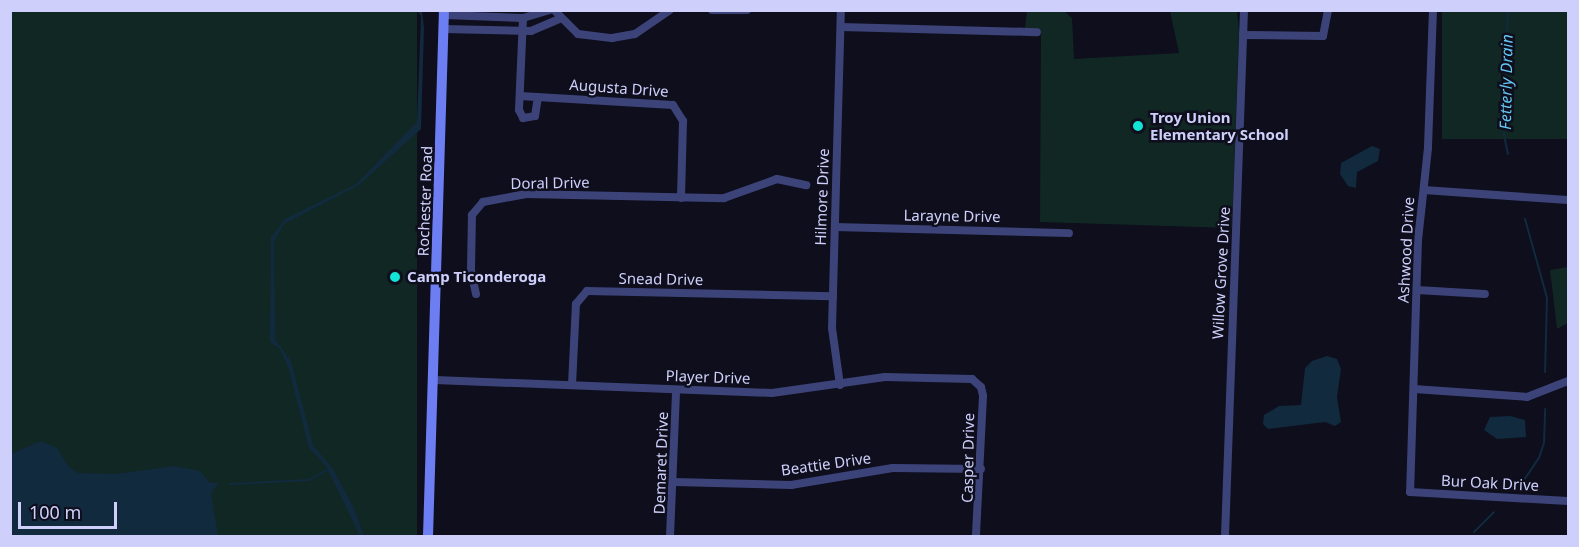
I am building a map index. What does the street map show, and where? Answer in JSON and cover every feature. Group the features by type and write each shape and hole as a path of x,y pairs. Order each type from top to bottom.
{"main road":[{"name":"Rochester Road","path":"428,537 435,380 444,13"}],"street":[{"path":"444,13 523,18 552,10 560,19 584,36 621,38 635,33 670,10"},
{"path":"712,10 747,10"},
{"name":"Hilmore Drive","path":"840,385 832,335 842,10"},
{"name":"Willow Grove Drive","path":"1225,537 1244,10"},
{"path":"1243,35 1323,36 1328,10"},
{"name":"Ashwood Drive","path":"1410,492 1417,290 1433,10"},
{"path":"523,18 520,96 523,118 536,116 538,97"},
{"path":"444,29 538,30 560,19"},
{"path":"841,27 1037,32"},
{"name":"Augusta Drive","path":"520,96 665,103 678,108 683,121 681,198"},
{"name":"Doral Drive","path":"476,294 471,270 472,215 479,204 526,194 733,197 783,178 806,185"},
{"path":"1424,190 1569,200"},
{"name":"Larayne Drive","path":"835,227 1069,233"},
{"path":"1417,290 1485,294"},
{"name":"Snead Drive","path":"572,386 576,304 587,291 833,296"},
{"name":"Player Drive","path":"435,380 779,393 895,377 969,378 977,382"},
{"path":"1414,389 1527,397 1569,381"},
{"name":"Casper Drive","path":"976,537 983,396 977,382"},
{"name":"Demaret Drive","path":"670,537 676,390"},
{"name":"Beattie Drive","path":"674,482 791,485 893,468 981,470"},
{"name":"Bur Oak Drive","path":"1410,492 1569,501"}],"green space":[{"path":"10,11 417,11 417,536 10,536"},
{"name":"Troy Union Elementary School","path":"1027,11 1064,11 1072,18 1074,59 1179,53 1170,11 1237,11 1239,30 1232,228 1040,222 1041,31 1025,28"},
{"path":"1442,11 1568,11 1568,139 1442,139"},
{"path":"1568,267 1568,323 1557,329 1550,270"}],"water":[{"path":"417,11 422,11 424,28 421,129 359,185 284,224 274,242 275,339 291,361 313,445 333,469 354,508 364,536 360,536 326,466 309,448 289,370 280,349 270,342 271,237 285,219 356,184 417,122 421,16"},
{"path":"1372,146 1380,149 1378,161 1357,172 1356,188 1348,186 1340,174 1341,163"},
{"path":"1327,356 1337,359 1341,369 1337,397 1341,422 1335,426 1325,422 1268,429 1263,424 1264,415 1279,406 1301,405 1305,368 1312,361"},
{"path":"1510,416 1525,420 1526,437 1497,439 1484,430 1490,417"},
{"path":"41,441 57,448 69,467 78,473 115,474 174,466 200,471 210,483 219,483 211,493 218,536 11,536 11,454"}],"waterway":[{"name":"Fetterly Drain","path":"1508,10 1504,135 1508,154"},
{"name":"Fetterly Drain","path":"1525,219 1547,298 1545,372"},
{"path":"1522,483 1539,458 1544,443 1545,409"},
{"path":"230,484 309,480 327,470"},
{"path":"1474,532 1494,512"}],"place":[{"name":"Troy Union Elementary School","path":"1138,126"},
{"name":"Camp Ticonderoga","path":"395,277"}]}
